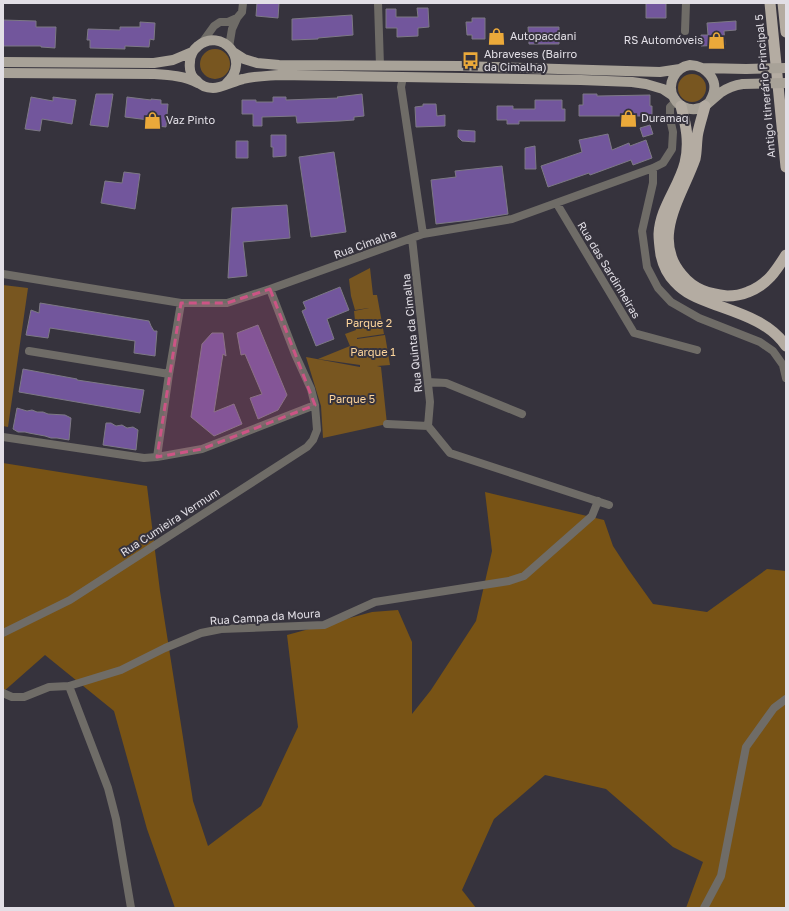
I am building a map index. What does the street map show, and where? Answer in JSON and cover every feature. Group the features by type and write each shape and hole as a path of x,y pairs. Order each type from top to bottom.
{"highway":[{"name":"Antigo Itinerário Principal 5","path":"770,3 786,167"},
{"path":"784,3 786,32"},
{"path":"676,101 686,127 687,147 685,163 662,217 659,233 662,260 674,281 686,292 700,299 754,319 766,326 784,342 786,346"},
{"path":"708,103 698,133 696,156 671,216 668,238 671,258 675,266 688,282 696,288 709,294 733,296 753,290 768,280 786,254"}],"main road":[{"path":"3,62 154,63 173,60 192,52 201,44 208,41 215,41 222,43 244,59 257,63 296,66 460,66 660,72 680,69 691,65 708,71 712,76 715,89 708,103"},
{"path":"226,84 232,79 237,66 236,59 231,50"},
{"path":"192,52 189,66 195,80 200,84"},
{"path":"702,68 786,68"},
{"path":"676,101 671,88 675,74 680,69"},
{"path":"3,73 169,75 190,79 206,87 213,88 243,79 259,76 279,75 632,82 663,89 686,109 693,110 708,103 722,92 737,85 786,83"}],"street":[{"path":"231,50 232,29 237,18 242,12 243,3"},
{"path":"378,3 380,66"},
{"path":"685,31 686,3"},
{"path":"201,44 214,26 220,22 227,22 237,18"},
{"path":"403,77 401,87 424,234"},
{"name":"Rua Cimalha","path":"3,274 181,304 227,303 424,234 512,219 653,168 663,163 672,148 673,132 670,119 670,107 676,101"},
{"path":"653,168 653,183 642,231 647,267 658,288 671,302 699,318 760,342 773,351 783,365 786,378"},
{"name":"Rua das Sardinheiras","path":"556,204 634,333 697,350"},
{"name":"Rua Quinta da Cimalha","path":"412,238 430,402 428,426"},
{"name":"Rua Cumieira Vermum","path":"3,633 70,600 307,447 313,440 317,430 315,406 311,389 295,354 270,289"},
{"path":"157,457 181,304"},
{"path":"29,351 169,374"},
{"path":"428,382 446,383 522,414"},
{"path":"3,437 144,458 157,457 202,449 315,406"},
{"path":"387,424 428,426 450,453 609,504"},
{"name":"Rua Campa da Moura","path":"3,693 12,698 24,697 49,687 69,686 121,670 165,648 201,633 221,629 324,625 375,602 509,582 524,576 592,516 598,501"},
{"path":"69,686 108,788 116,819 131,908"},
{"path":"704,908 721,876 746,747 774,708 786,698"}],"highlighted area":[{"path":"270,289 315,405 202,449 157,457 181,303 227,303"}],"green space":[{"path":"215,49 226,53 230,64 226,75 215,79 204,75 200,64 204,53"},
{"path":"692,74 702,78 706,88 702,98 692,102 682,98 678,88 682,78"},
{"name":"Parque 5","path":"370,268 373,295 377,295 384,334 357,339 385,335 390,365 377,366 381,367 387,424 323,438 321,406 306,357 360,367 360,365 318,359 350,346 345,334 356,330 354,311 369,308 355,310 351,296 349,279"},
{"path":"3,285 28,288 8,427 3,426"}],"shaded area":[{"path":"3,463 147,486 160,591 193,801 208,846 261,806 298,727 287,635 372,612 398,610 412,642 412,714 431,690 476,621 492,551 485,492 604,520 613,546 653,604 707,612 767,569 786,571 786,908 686,908 703,862 673,847 606,789 545,775 494,819 462,890 476,908 175,908 147,829 114,711 45,655 3,692"}],"building":[{"path":"257,3 279,3 278,18 256,16"},
{"path":"646,3 666,3 666,18 646,18"},
{"path":"417,8 428,8 429,27 418,28 418,36 397,37 397,28 386,28 386,9 396,9 396,17 418,17"},
{"path":"352,15 353,35 292,40 292,19"},
{"path":"472,18 485,18 485,39 472,39 472,35 467,35 466,22 472,22"},
{"path":"3,20 36,21 36,27 56,27 55,48 41,46 3,46"},
{"path":"736,21 736,30 724,31 725,45 701,46 701,35 708,35 707,23"},
{"path":"140,22 155,23 154,40 150,39 149,47 125,46 125,49 90,48 90,40 87,40 88,29 120,30 120,27 140,27"},
{"path":"528,27 559,27 559,44 529,44"},
{"path":"96,94 113,94 108,127 90,125"},
{"path":"362,94 364,116 354,117 354,120 297,123 296,116 262,117 262,126 253,126 253,114 242,114 242,100 273,102 273,97 286,97 286,100 338,98 337,97"},
{"path":"583,94 597,94 597,96 650,95 652,116 579,116 579,105 583,105"},
{"path":"31,97 53,101 53,97 76,100 72,124 42,119 40,131 25,129"},
{"path":"127,97 161,100 161,104 168,104 166,127 148,125 149,120 125,117"},
{"path":"535,100 562,100 562,109 565,109 565,121 519,121 519,124 507,124 507,120 497,120 497,106 513,106 513,109 535,109"},
{"path":"423,104 436,104 437,116 445,115 445,126 416,127 415,107 423,106"},
{"path":"650,125 653,134 643,137 640,128"},
{"path":"458,130 475,131 475,142 462,141 458,137"},
{"path":"608,134 612,150 629,143 630,146 646,140 652,158 633,165 631,160 590,175 589,173 548,187 541,166 582,152 579,140"},
{"path":"271,135 286,135 286,156 273,157"},
{"path":"236,141 248,141 248,158 236,158"},
{"path":"535,146 536,169 525,169 525,148"},
{"path":"334,152 346,232 311,237 299,157"},
{"path":"502,166 508,214 436,224 431,180 456,177 455,171"},
{"path":"124,172 140,174 135,209 101,203 105,181 122,183"},
{"path":"287,205 290,238 243,242 247,276 228,278 232,208"},
{"path":"340,287 349,310 327,319 334,339 316,346 302,311 306,309 303,302"},
{"path":"40,303 149,321 154,331 157,331 155,356 134,353 135,341 50,328 48,338 26,335 31,310 39,313"},
{"path":"258,325 287,395 278,410 258,419 250,398 262,394 245,354 241,355 237,333"},
{"path":"212,333 223,333 226,356 223,354 214,412 234,404 242,424 214,436 191,417 202,344"},
{"path":"23,369 77,380 144,390 140,413 19,392"},
{"path":"17,408 27,411 32,410 48,414 65,415 71,418 69,440 18,432 13,429"},
{"path":"106,423 111,423 116,426 122,425 127,428 133,427 138,430 136,450 103,445"}],"place":[{"name":"Autopacdani","path":"497,36"},
{"name":"RS Automóveis","path":"716,40"},
{"name":"Abraveses (Bairro da Cimalha)","path":"471,60"},
{"name":"Duramaq","path":"628,118"},
{"name":"Vaz Pinto","path":"153,120"}],"park label":[{"name":"Parque 2","path":"369,323"},
{"name":"Parque 1","path":"373,352"}]}
